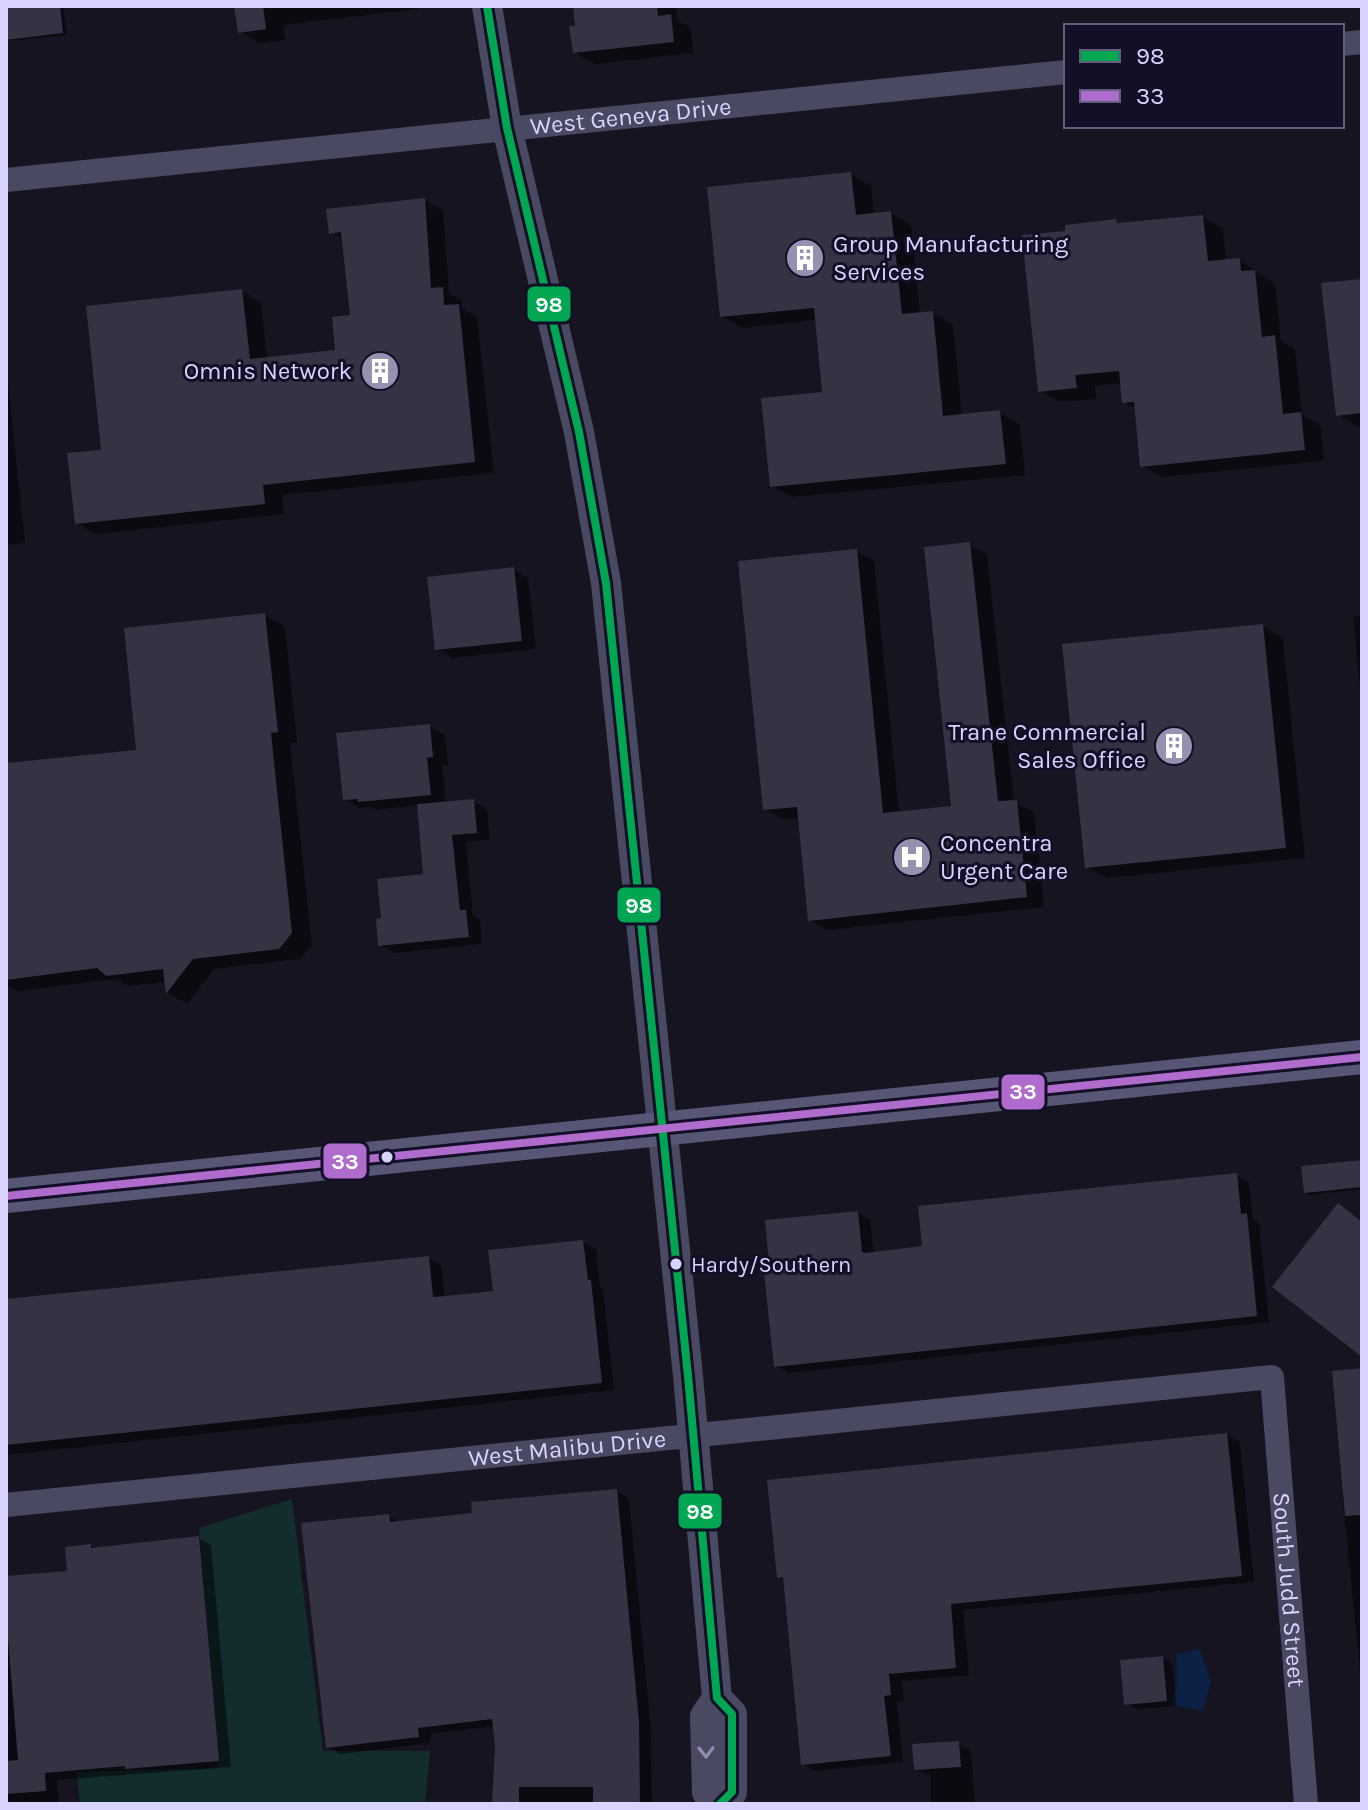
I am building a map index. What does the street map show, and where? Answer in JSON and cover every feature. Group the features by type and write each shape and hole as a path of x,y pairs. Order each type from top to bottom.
{"main road":[{"path":"6,1196 1362,1057"}],"street":[{"path":"487,6 507,128 579,432 606,583 694,1434 717,1698 705,1716 707,1792 720,1804"},
{"name":"West Geneva Drive","path":"6,180 1064,72"},
{"name":"West Malibu Drive","path":"6,1505 1272,1377"},
{"name":"South Judd Street","path":"1272,1377 1306,1804"}],"green space":[{"path":"292,1499 323,1751 430,1751 425,1804 80,1804 77,1772 218,1768 199,1528"}],"water":[{"path":"1200,1649 1211,1681 1203,1711 1172,1705 1177,1685 1176,1654"}],"building":[{"path":"6,6 60,6 63,33 6,40"},
{"path":"234,6 263,6 266,29 238,33"},
{"path":"573,6 657,6 658,16 671,14 674,42 573,53 569,26 575,26"},
{"path":"851,172 856,215 891,211 902,314 933,311 943,416 1000,410 1006,464 770,487 761,398 822,392 814,308 720,317 707,187"},
{"path":"425,198 431,288 443,287 444,305 459,304 475,462 263,485 265,504 75,524 67,453 101,450 86,306 242,289 250,359 335,350 332,317 350,315 341,232 329,234 326,209"},
{"path":"1203,215 1208,261 1240,258 1241,271 1255,270 1262,337 1275,335 1283,414 1301,412 1305,450 1140,467 1134,402 1122,403 1119,371 1075,375 1077,388 1038,392 1022,235 1065,231 1065,225 1116,219 1117,223"},
{"path":"1362,279 1362,413 1336,416 1321,283"},
{"path":"970,542 998,801 1017,800 1027,897 808,921 797,807 763,810 738,561 857,549 883,813 951,806 924,547"},
{"path":"514,567 522,641 435,650 427,577"},
{"path":"265,613 278,732 271,733 292,933 279,949 193,959 166,994 163,969 106,976 97,968 6,980 6,763 136,750 124,628"},
{"name":"Trane Commercial Sales Office","path":"1263,624 1286,848 1085,868 1062,644"},
{"path":"430,724 433,757 427,758 431,795 358,802 358,799 343,800 336,733"},
{"path":"474,799 477,833 452,835 460,910 466,910 469,937 378,946 376,919 381,918 377,879 423,874 417,804"},
{"path":"1362,1160 1362,1187 1304,1193 1301,1166"},
{"path":"1237,1173 1241,1214 1247,1213 1257,1316 774,1367 763,1264 769,1263 765,1220 858,1211 862,1252 865,1253 922,1246 918,1206"},
{"path":"1338,1203 1362,1222 1362,1357 1272,1287"},
{"path":"583,1240 588,1280 591,1280 602,1383 6,1445 6,1299 429,1256 433,1297 446,1296 493,1291 488,1250"},
{"path":"1362,1368 1362,1515 1345,1516 1332,1371"},
{"path":"1227,1433 1242,1576 951,1604 956,1668 889,1674 891,1695 884,1696 891,1756 801,1765 783,1577 777,1578 767,1480"},
{"path":"617,1489 639,1722 640,1804 593,1804 593,1787 519,1787 519,1804 492,1804 495,1746 492,1719 418,1728 419,1737 326,1748 301,1523 389,1514 390,1522 472,1513 471,1502"},
{"path":"199,1536 219,1761 45,1773 46,1791 6,1794 6,1761 18,1760 6,1614 6,1576 67,1571 65,1547 91,1544 91,1548"},
{"path":"1163,1656 1167,1701 1124,1705 1120,1660"},
{"path":"959,1741 961,1767 914,1770 912,1744"}],"transit line":[{"name":"98","path":"487,6 507,128 579,432 606,583 688,1376 717,1698 732,1714 732,1792 720,1804"},
{"name":"33","path":"6,1196 1362,1057"}],"place":[{"name":"Group Manufacturing Services","path":"805,258"},
{"name":"Omnis Network","path":"380,371"},
{"name":"Trane Commercial Sales Office","path":"1174,746"},
{"name":"Concentra Urgent Care","path":"912,857"},
{"name":"Hardy/Southern","path":"676,1264"}]}
